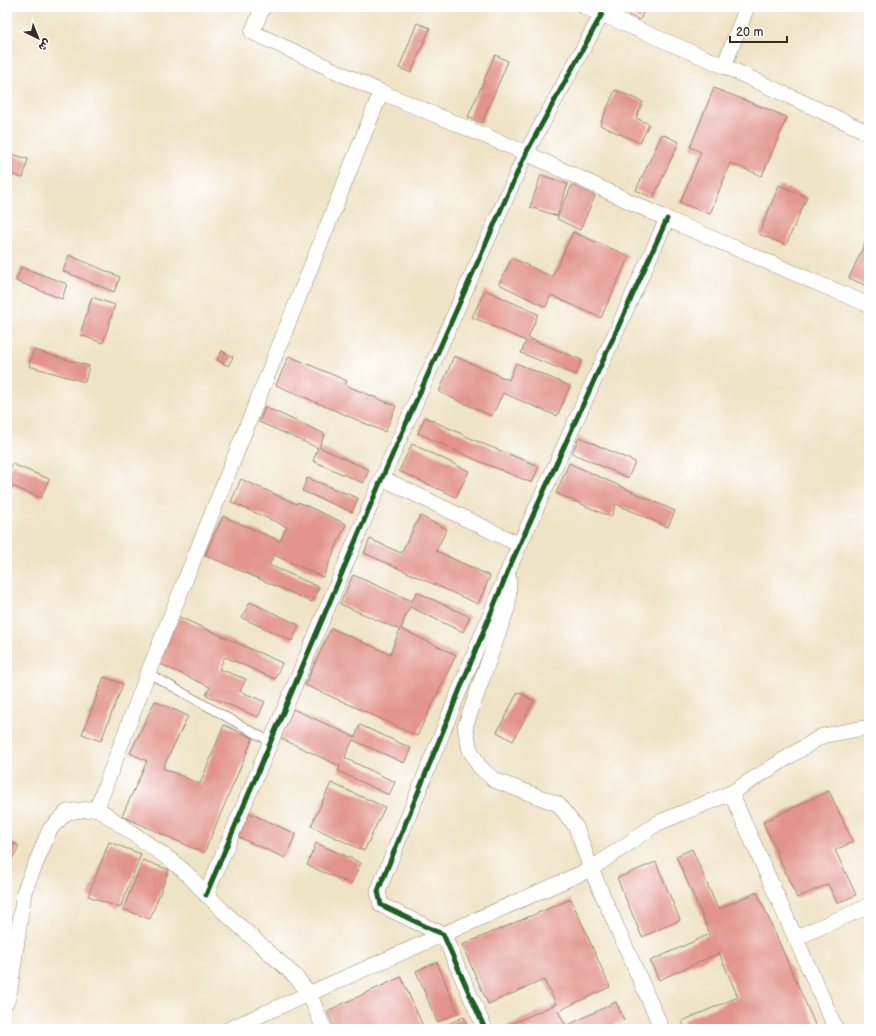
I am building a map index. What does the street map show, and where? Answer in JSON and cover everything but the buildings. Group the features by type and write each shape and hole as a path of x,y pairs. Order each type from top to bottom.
{"street":[{"path":"263,7 252,32 381,92 526,153 666,219 869,305"},
{"path":"585,7 724,66 869,133"},
{"path":"724,66 747,7"},
{"path":"206,895 382,478 526,153 602,14"},
{"path":"97,808 148,673 381,92"},
{"path":"485,1029 443,934 381,905 378,891 510,566 666,219"},
{"path":"382,478 520,545"},
{"path":"510,566 508,606 465,727 470,750 479,766 494,780 558,804 576,827 591,869 662,1029"},
{"path":"229,1029 591,869 658,823 731,793 822,736 869,727"},
{"path":"731,793 836,1029"},
{"path":"7,1001 10,990 24,892 50,829 67,812 97,808 184,871 206,895 295,976 308,993 324,1029"},
{"path":"795,938 869,906"}],"lane":[{"path":"148,673 271,742"}],"cycle path":[{"path":"206,895 382,478 526,153 602,14"},
{"path":"485,1029 443,934 381,905 378,891 510,566 667,219"}]}
